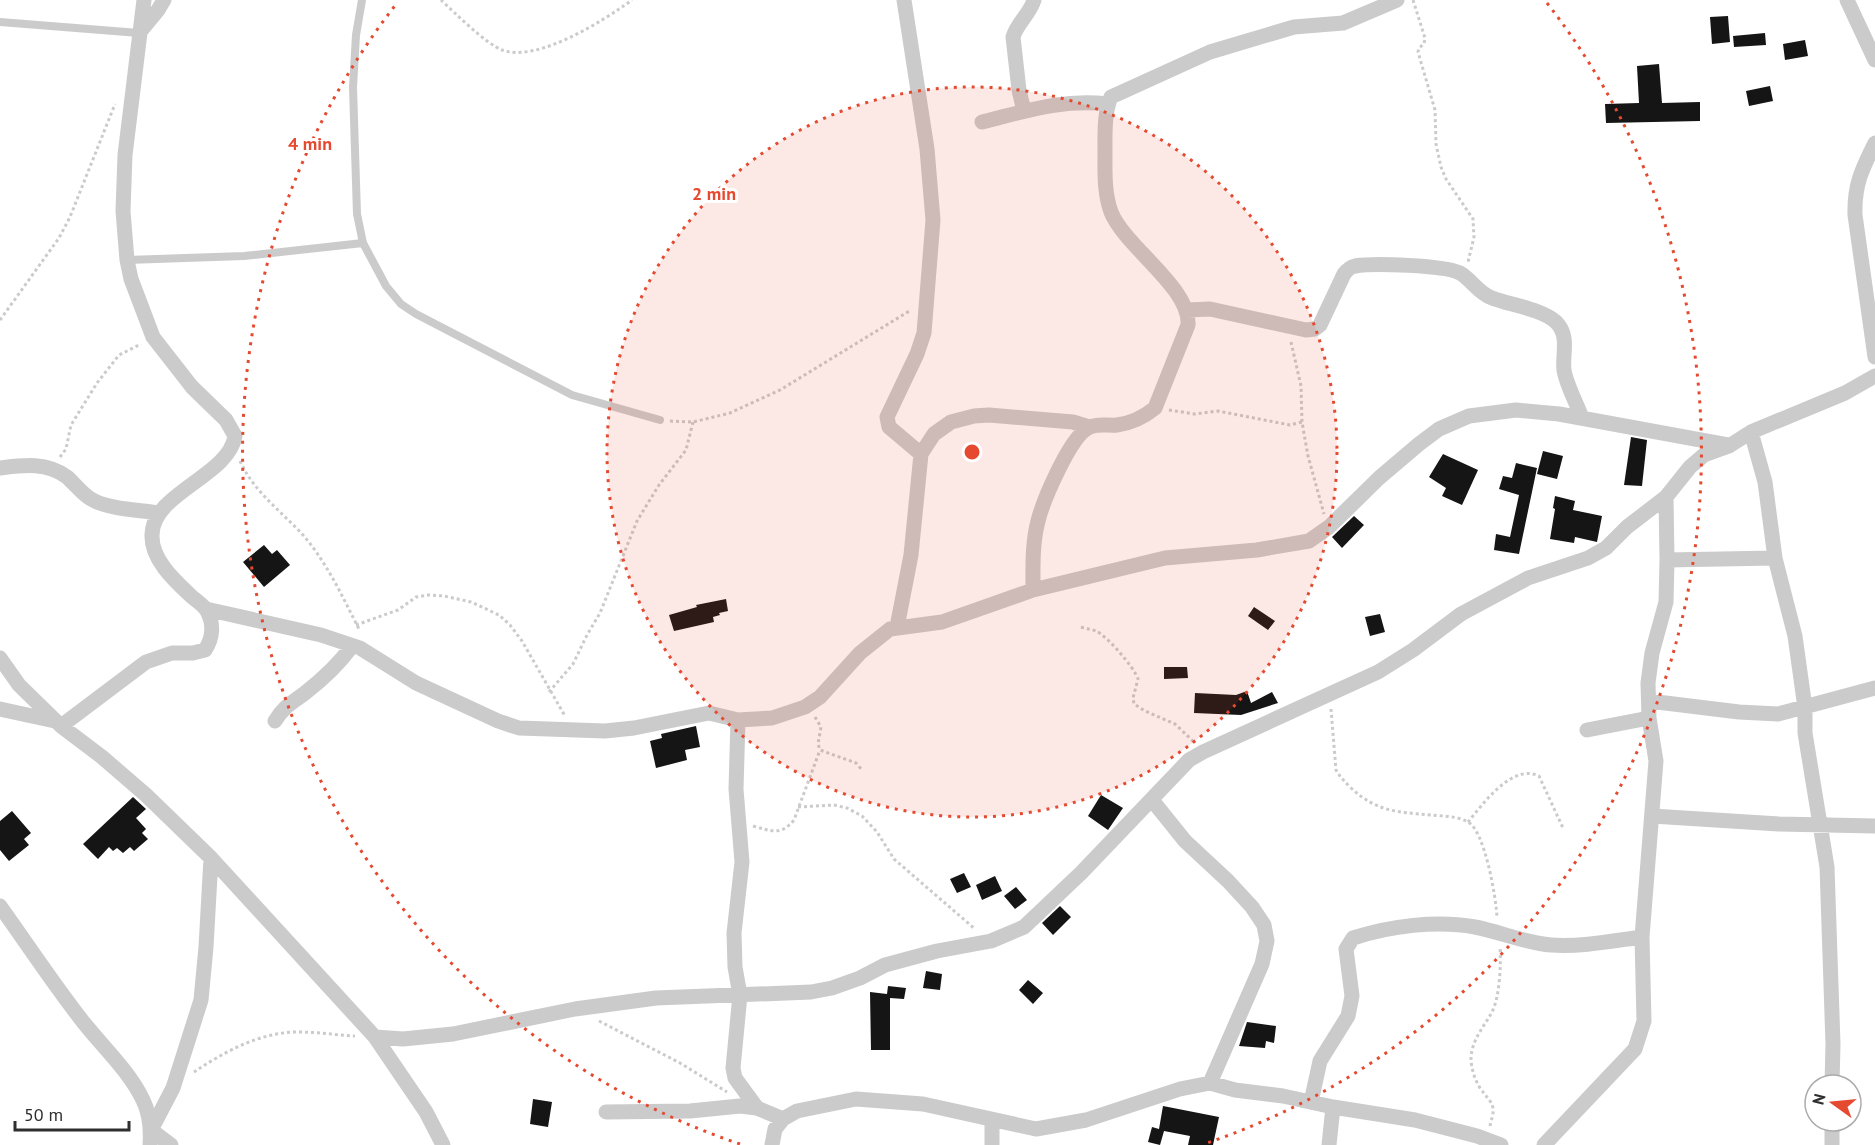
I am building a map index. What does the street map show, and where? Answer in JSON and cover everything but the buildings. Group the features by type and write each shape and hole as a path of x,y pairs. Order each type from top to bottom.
{"street":[{"path":"144,0 125,155 123,211 127,260 146,325 153,337 192,387 232,428 235,436 233,445 221,461 159,513 152,534 155,552 166,570 180,586 207,609 321,635 352,646 371,654 416,683 498,721 519,728 605,731 709,713 738,720 772,718 805,707 820,697 860,652 884,633 897,627 942,622 1033,590 1165,558 1293,545 1309,541 1329,527 1379,478 1419,444 1439,429 1469,416 1516,410 1582,418 1729,446"},
{"path":"139,33 164,0"},
{"path":"904,0 927,149 933,220 924,333 887,417 890,428 921,454"},
{"path":"1024,111 1019,90 1013,37 1034,0"},
{"path":"1847,0 1875,60"},
{"path":"897,627 911,555 921,454 934,434 951,422 974,416 1009,415 1073,422 1089,427 1117,425 1143,417 1155,408 1188,325 1189,316 1150,260 1119,226 1112,213 1105,184 1105,141 1108,104 1111,98 1210,52 1294,27 1343,22 1390,1"},
{"path":"982,122 1054,104 1086,102 1108,104"},
{"path":"1875,143 1861,170 1854,199 1875,357"},
{"path":"1186,309 1209,309 1283,326 1314,329 1320,325 1349,268 1355,266 1443,268 1462,274 1485,295 1546,316 1557,323 1564,335 1564,372 1582,418"},
{"path":"375,1037 403,1039 453,1035 575,1009 656,998 811,992 832,988 860,978 885,965 991,940 1024,927 1082,873 1189,760 1378,672 1413,650 1461,614 1528,578 1588,558 1605,548 1666,497 1690,466 1704,455 1729,446 1751,432 1845,393 1875,376"},
{"path":"1033,590 1032,556 1038,520 1057,472 1069,450 1078,435 1089,427"},
{"path":"1751,432 1765,482 1775,558 1795,636 1805,708 1804,733 1827,867 1832,1073"},
{"path":"0,468 33,465 52,468 65,476 91,499 159,513"},
{"path":"1544,1145 1635,1049 1644,1021 1642,937 1656,760 1649,718 1648,683 1652,653 1666,602 1668,560 1666,497"},
{"path":"1668,560 1775,558"},
{"path":"0,709 58,723 146,662 172,653 205,650 211,641 212,626 207,609"},
{"path":"275,721 284,707 305,693 338,665 352,646"},
{"path":"0,658 19,685 58,723 129,780 211,858 375,1037 426,1112 442,1145"},
{"path":"1649,701 1778,714 1875,688"},
{"path":"1587,730 1649,718"},
{"path":"738,720 736,789 742,862 733,948 740,995 733,1068 735,1077 757,1108"},
{"path":"1152,800 1185,841 1228,881 1264,924 1267,941 1262,964 1210,1083"},
{"path":"1652,816 1779,824 1875,826"},
{"path":"150,1137 173,1088 201,1000 207,947 211,858"},
{"path":"0,906 64,997 130,1080 143,1101 150,1137"},
{"path":"1311,1102 1320,1061 1348,1016 1352,996 1346,949 1353,938 1377,932 1428,925 1457,925 1498,932 1527,941 1562,945 1642,937"},
{"path":"772,1145 776,1128 783,1119 797,1111 856,1099 916,1102 1036,1129 1086,1120 1180,1089 1210,1083 1235,1090 1415,1120 1498,1143"},
{"path":"606,1112 690,1112 740,1106 757,1108 783,1119"},
{"path":"1329,1145 1333,1107"},
{"path":"992,1120 992,1145"},
{"path":"150,1137 171,1145"}],"lane":[{"path":"362,0 359,8 352,87 357,213 363,243 386,286 401,304 416,314 572,394 660,420"},
{"path":"0,22 139,33"},
{"path":"127,260 244,256 363,243"}],"path":[{"path":"441,0 500,50 518,54 537,52 557,43 611,15 632,0"},
{"path":"1413,0 1425,38 1418,52 1435,110 1436,144 1441,168 1473,219 1471,253 1462,274"},
{"path":"0,320 59,238 118,97"},
{"path":"660,420 693,422 730,412 780,390 926,301"},
{"path":"1283,326 1298,366 1302,422 1314,484 1329,527"},
{"path":"52,468 66,449 71,425 97,383 119,355 153,337"},
{"path":"1155,408 1194,414 1218,411 1291,425 1302,422"},
{"path":"549,692 573,664 600,613 637,521 686,450 693,422"},
{"path":"233,445 246,475 303,535 320,558 343,597 371,654"},
{"path":"356,625 398,610 416,597 429,595 471,602 499,615 522,641 549,692 573,729"},
{"path":"1081,627 1104,636 1132,668 1138,679 1133,698 1134,704 1175,724 1203,752"},
{"path":"1329,695 1335,765 1339,776 1374,805 1388,810 1449,817 1468,822 1475,829 1488,863 1497,908 1500,959 1495,1003 1476,1037 1471,1065 1481,1091 1489,1099 1493,1108 1490,1129 1498,1143"},
{"path":"739,823 778,831 787,829 794,820 820,750 818,744 821,727 817,719 805,707"},
{"path":"820,750 856,763 862,770"},
{"path":"1468,822 1502,783 1511,778 1533,774 1539,776 1563,828"},
{"path":"798,807 834,805 862,816 877,832 894,859 959,917 991,940"},
{"path":"575,1009 680,1063 726,1092 740,1106"},
{"path":"173,1088 228,1051 262,1037 297,1032 375,1037"}]}
